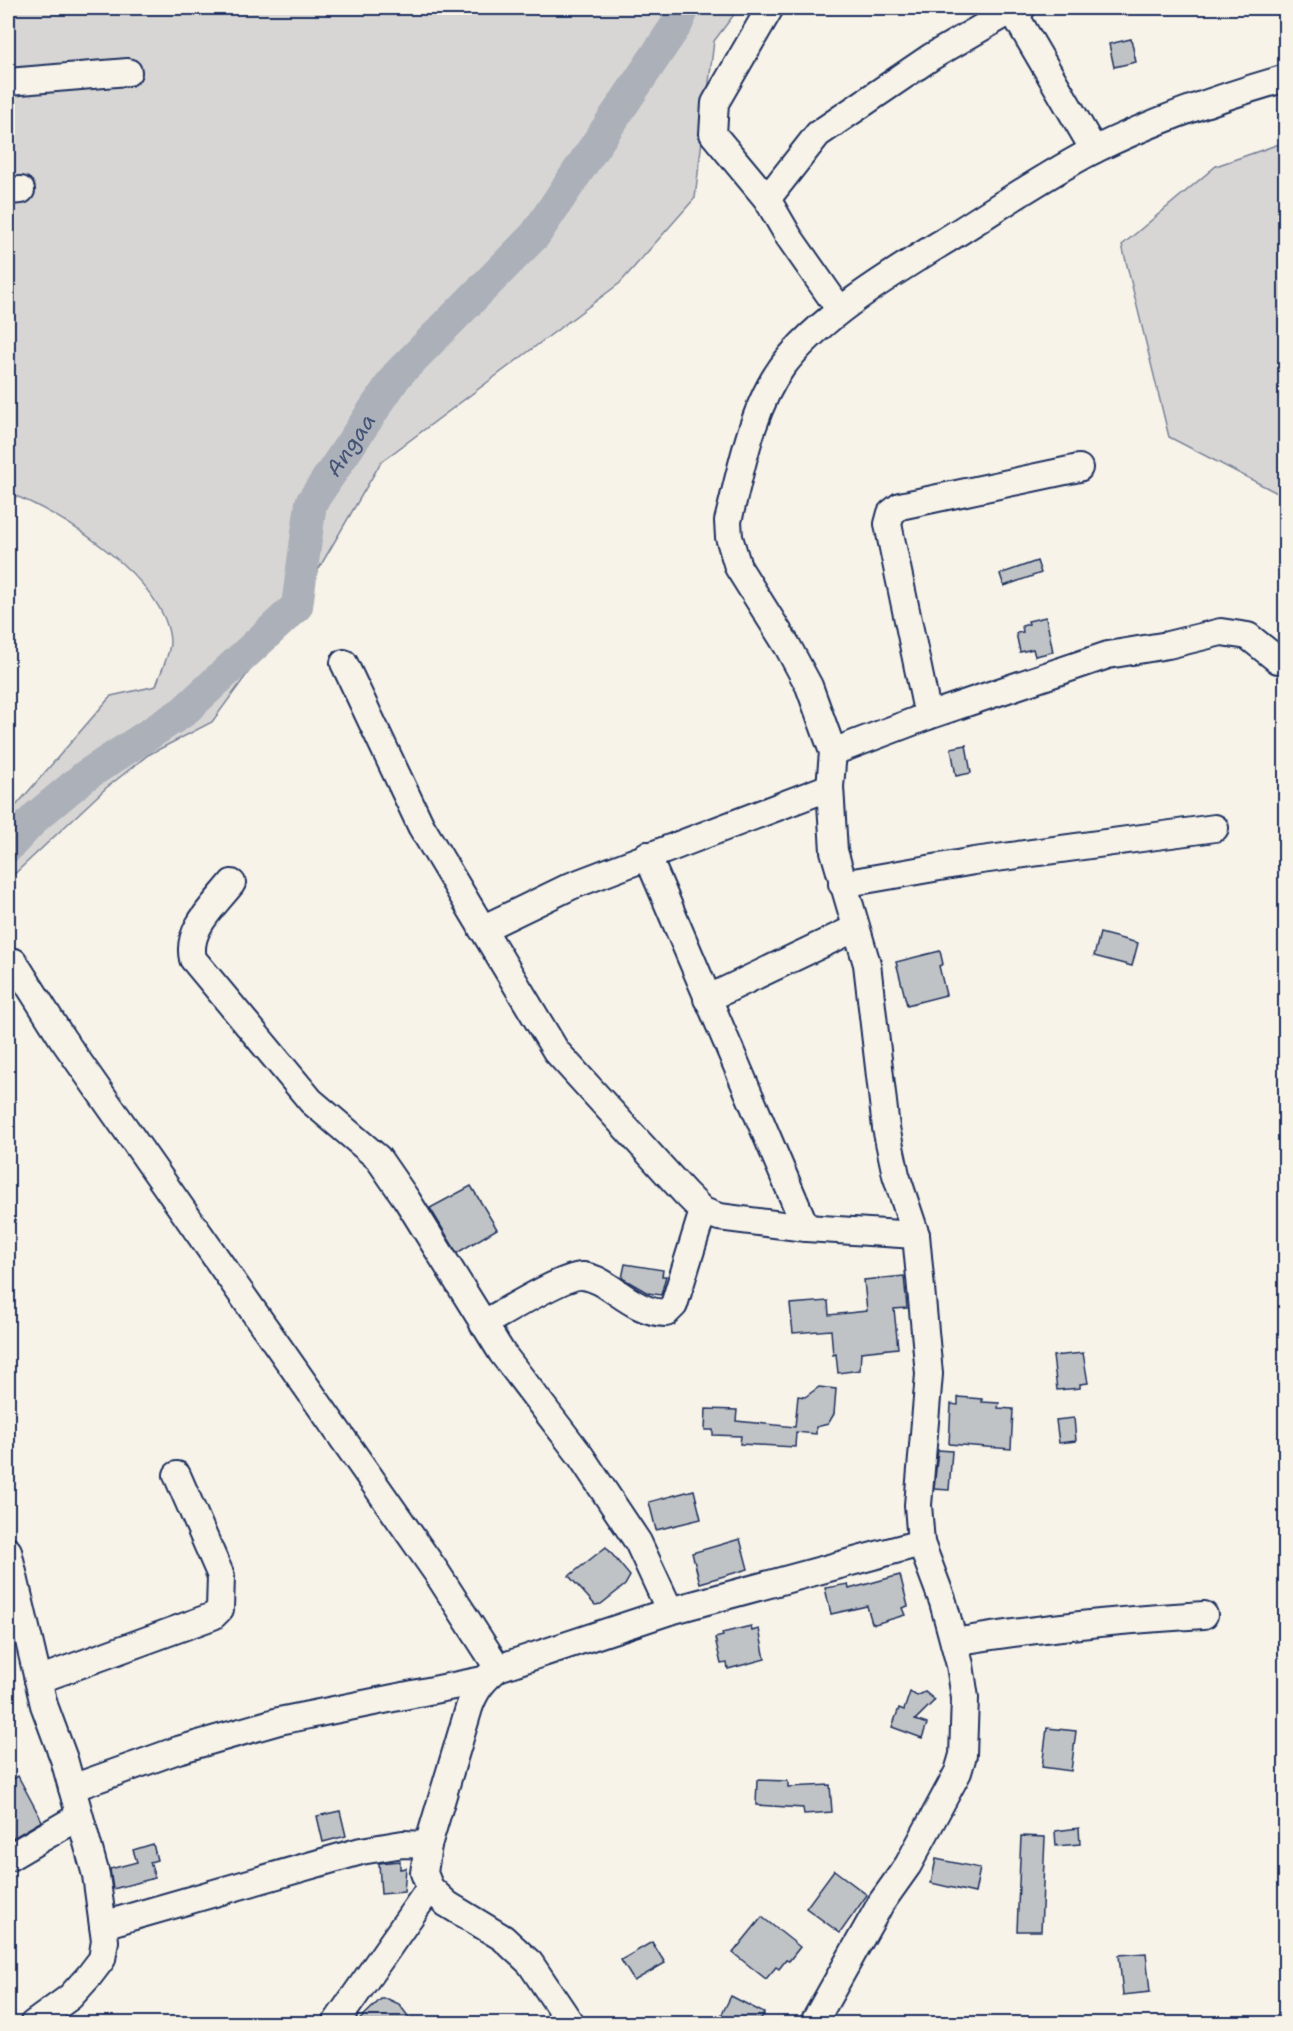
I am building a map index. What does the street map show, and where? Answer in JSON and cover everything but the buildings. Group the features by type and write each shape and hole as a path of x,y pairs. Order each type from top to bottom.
{"street":[{"path":"770,8 715,103 713,134 767,199 789,237 840,310"},
{"path":"767,199 818,134 931,57 1015,8 1094,150"},
{"path":"8,82 128,72"},
{"path":"813,2024 881,1903 908,1865 958,1772 963,1755 965,1698 943,1602 921,1543 918,1506 929,1374 916,1235 896,1175 886,1128 867,964 834,852 830,787 833,752 809,686 788,647 738,567 729,537 728,521 746,454 774,380 783,365 840,310 918,257 1094,150 1162,120 1234,93 1286,78"},
{"path":"928,716 888,524 891,513 900,506 1079,468"},
{"path":"833,752 928,716 1107,655 1168,645 1221,632 1248,636 1278,660"},
{"path":"344,663 421,826 556,1051 654,1161 703,1210 719,1217 806,1228 916,1235"},
{"path":"482,929 571,886 647,855 830,787"},
{"path":"842,884 974,861 1215,828"},
{"path":"647,855 806,1228"},
{"path":"232,883 194,932 190,947 193,959 311,1101 378,1158 407,1200 502,1353 580,1455 638,1542 670,1611"},
{"path":"707,999 856,928"},
{"path":"14,962 69,1048 437,1573 491,1674"},
{"path":"483,1324 560,1283 581,1275 593,1279 649,1313 666,1313 674,1305 703,1210"},
{"path":"38,1680 213,1616 220,1609 221,1576 177,1475"},
{"path":"72,1788 178,1750 279,1721 491,1674 670,1611 921,1543"},
{"path":"8,1551 12,1587 96,1875 105,1941 102,1959 89,1977 70,1997 33,2024"},
{"path":"954,1642 1019,1631 1098,1622 1204,1615"},
{"path":"491,1674 474,1692 428,1845 424,1873 430,1888 447,1904 503,1938 530,1963 571,2024"},
{"path":"8,1858 78,1817"},
{"path":"103,1925 362,1851 404,1844 428,1845"},
{"path":"335,2024 430,1888"}],"shaded area":[{"path":"8,8 739,8 714,41 695,198 620,283 381,462 297,606 212,722 148,755 106,788 8,880 8,804 14,808 111,696 156,686 167,658 170,642 165,619 151,595 131,572 107,551 55,515 8,493"},
{"path":"1286,142 1285,497 1169,437 1122,245 1216,166"}],"waterway":[{"name":"Angaa","path":"8,847 37,816 85,776 183,712 297,606 311,503 397,375 535,235 677,24 684,8"}]}
